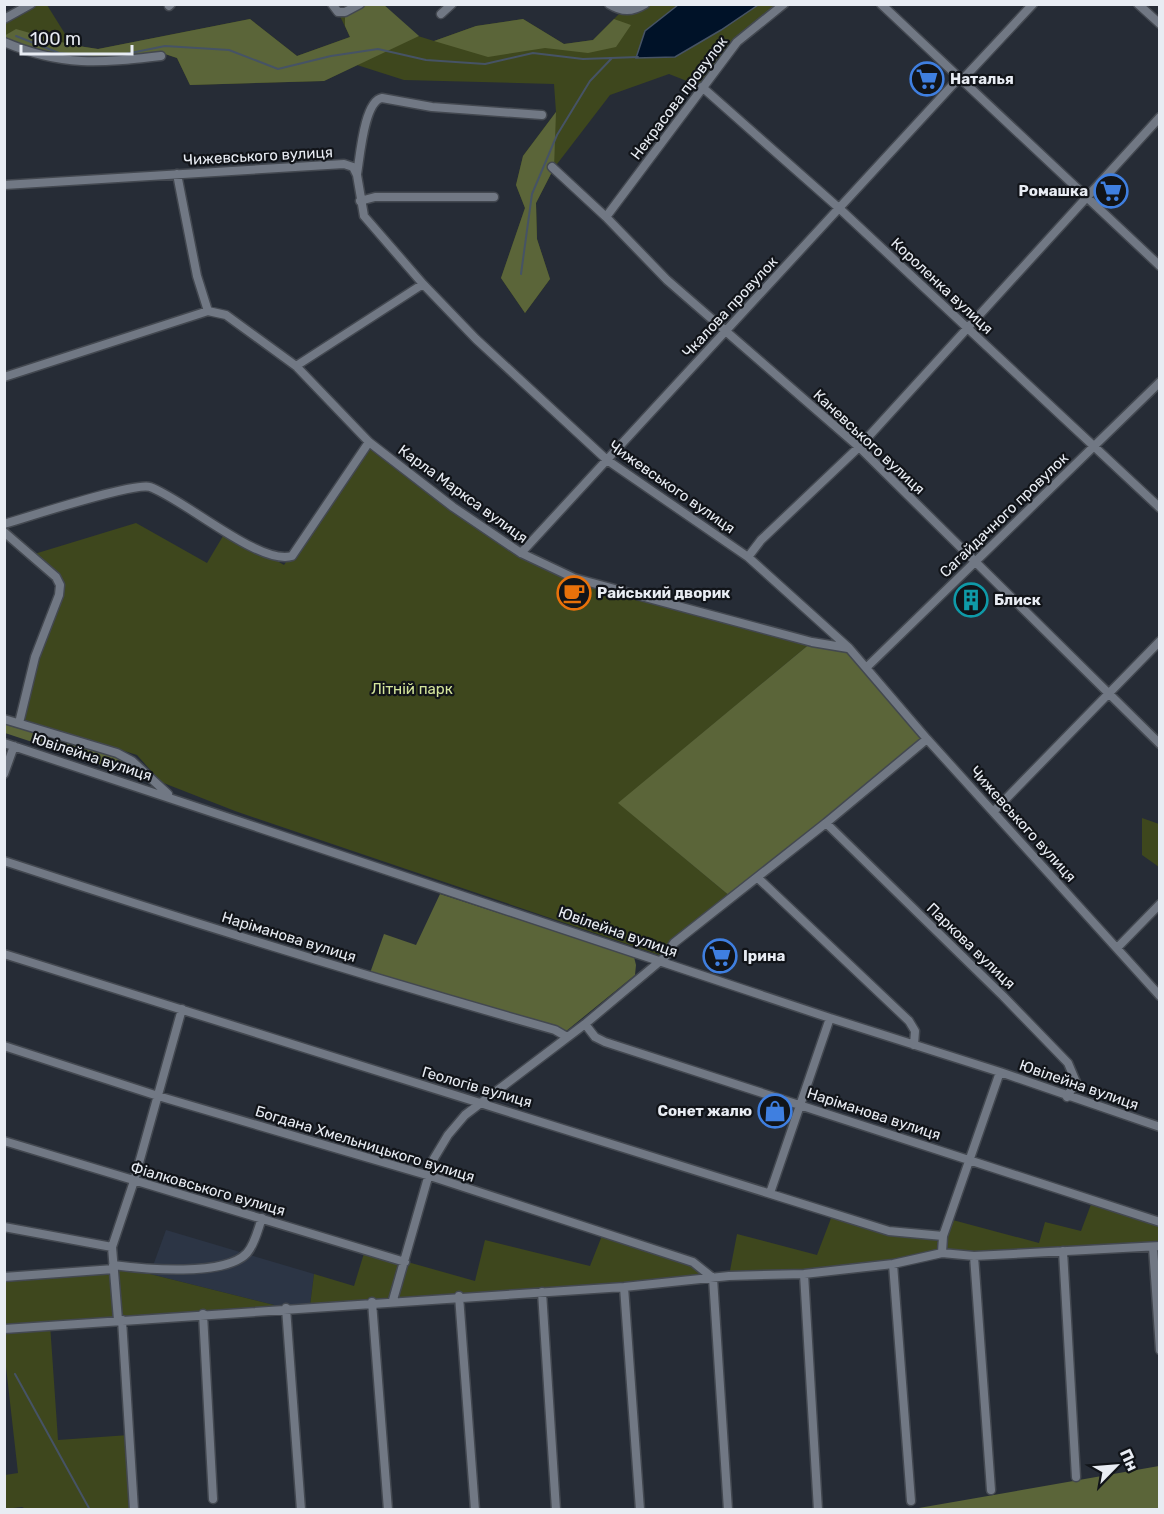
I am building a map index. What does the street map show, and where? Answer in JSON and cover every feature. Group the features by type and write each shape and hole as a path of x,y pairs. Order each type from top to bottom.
{"street":[{"path":"4,19 31,4"},
{"path":"332,4 338,12 345,12 360,4"},
{"path":"441,14 452,4"},
{"path":"609,4 622,11 637,9 645,4"},
{"name":"Некрасова провулок","path":"606,217 737,42 784,4"},
{"path":"881,4 1160,266"},
{"name":"Чкалова провулок","path":"521,553 960,79 1033,4"},
{"path":"1138,4 1160,24"},
{"path":"4,42 31,54 73,62 97,63 160,56"},
{"name":"Короленка вулиця","path":"702,87 840,209 1160,508"},
{"path":"357,175 368,117 376,99 382,98 432,107 542,115"},
{"path":"748,557 761,540 859,447 1160,117"},
{"name":"Чижевського вулиця","path":"4,184 344,164 353,167 357,175 364,216 423,284 476,339 607,460 748,557 849,648 927,739 1160,996"},
{"name":"Каневського вулиця","path":"552,168 606,217 667,280 859,447 1106,694 1160,744"},
{"path":"4,377 208,311 197,276 177,174"},
{"path":"360,201 375,196 494,197"},
{"path":"296,366 423,284"},
{"name":"Карла Маркса вулиця","path":"208,311 226,315 296,366 369,442 453,507 521,553 574,578 812,642 849,648"},
{"name":"Сагайдачного провулок","path":"867,667 1160,382"},
{"path":"4,524 123,490 149,486 273,557 292,556 369,442"},
{"path":"4,532 56,576 60,585 55,608 35,657 19,723"},
{"path":"994,812 1106,694 1160,641"},
{"name":"Ювілейна вулиця","path":"4,719 117,753 132,761 171,796"},
{"path":"393,1300 434,1160 448,1135 480,1103 585,1024 660,961 674,943 758,878 927,739"},
{"name":"Ювілейна вулиця","path":"4,743 171,796 1160,1127"},
{"path":"4,774 14,746"},
{"path":"120,780 129,780 135,774 132,761"},
{"name":"Паркова вулиця","path":"826,823 1003,996 1068,1063 1076,1082 1067,1097"},
{"name":"Наріманова вулиця","path":"4,861 295,954 555,1030 567,1037"},
{"path":"758,878 909,1021 915,1031 914,1045"},
{"path":"1117,948 1160,904"},
{"name":"Геологів вулиця","path":"4,954 480,1103 502,1107 889,1231 943,1236"},
{"path":"134,1509 120,1320 111,1248 134,1181 182,1009"},
{"path":"770,1193 830,1018"},
{"name":"Наріманова вулиця","path":"585,1024 595,1037 606,1042 1160,1222"},
{"name":"Богдана Хмельницького вулиця","path":"4,1046 158,1096 430,1176 693,1262 713,1278"},
{"path":"942,1253 943,1236 1000,1072"},
{"name":"Фіалковського вулиця","path":"4,1142 405,1262"},
{"path":"4,1277 114,1267 156,1271 214,1267 245,1255 252,1245 262,1218"},
{"path":"4,1227 111,1248"},
{"path":"4,1329 393,1300 624,1287 713,1278 804,1274 893,1264 942,1253 974,1256 1156,1246 1160,1350"},
{"path":"1063,1251 1076,1477"},
{"path":"974,1256 991,1490"},
{"path":"893,1264 911,1501"},
{"path":"804,1274 818,1509"},
{"path":"713,1278 728,1509"},
{"path":"624,1287 640,1509"},
{"path":"542,1292 556,1509"},
{"path":"459,1296 475,1509"},
{"path":"372,1302 388,1509"},
{"path":"286,1308 301,1509"},
{"path":"203,1314 213,1499"}],"shaded area":[{"path":"678,5 758,5 675,57 636,58 645,31"},
{"path":"166,1230 314,1274 310,1306 286,1308 150,1274"}],"green space":[{"path":"31,4 47,5 72,45 98,49 250,19 297,56 350,37 338,12 383,5 418,36 434,41 476,26 523,19 564,44 593,40 622,11 645,5 784,5 737,42 702,87 669,74 610,95 554,168 536,203 537,239 550,279 525,313 501,278 525,208 516,185 523,156 556,112 554,84 404,80 357,65 324,81 190,85 177,58 162,53 97,63 5,42 5,19"},
{"path":"383,4 419,36 324,81 190,85 177,58 162,53 73,62 5,42 4,36 16,29 72,45 98,49 250,19 297,56 350,37 345,26 345,12 360,5"},
{"path":"523,19 564,44 593,40 614,19 631,25 616,47 588,53 545,48 488,57 434,41 476,26"},
{"path":"556,112 554,168 536,203 537,239 550,279 525,313 501,278 525,208 516,185 523,156"},
{"name":"Літній парк","path":"369,442 521,553 574,578 812,642 619,803 731,897 665,957 235,811 161,782 137,755 25,720 35,657 60,585 31,555 136,523 207,563 226,531 284,565"},
{"path":"812,642 849,648 927,739 731,897 618,803"},
{"path":"5,719 128,758 123,772 5,733"},
{"path":"1142,818 1159,824 1159,867 1142,855"},
{"path":"440,894 634,957 635,975 565,1032 370,973 384,934 416,945"},
{"path":"1093,1199 1159,1220 1159,1246 942,1253 893,1264 729,1276 737,1234 817,1255 833,1213 889,1231 943,1236 949,1219 1039,1243 1045,1222 1081,1231"},
{"path":"603,1233 693,1262 713,1278 310,1306 314,1274 354,1286 365,1250 475,1281 485,1240 590,1266"},
{"path":"114,1269 150,1274 286,1308 50,1324 58,1440 129,1435 133,1509 28,1510 22,1507 5,1509 5,1475 18,1473 5,1358 5,1277"},
{"path":"1159,1466 1159,1509 913,1509"}],"waterway":[{"path":"16,36 59,53 94,57"},
{"path":"111,57 165,46 229,50 278,69 331,56 378,49 426,60 485,64 533,53 583,59 638,57"},
{"path":"521,274 532,194 557,135 590,81 612,58"},
{"path":"15,1374 90,1510"}],"place":[{"name":"Наталья","path":"927,79"},
{"name":"Ромашка","path":"1111,191"},
{"name":"Райський дворик","path":"574,593"},
{"name":"Блиск","path":"971,600"},
{"name":"Ірина","path":"720,956"},
{"name":"Сонет жалю","path":"775,1111"}]}
